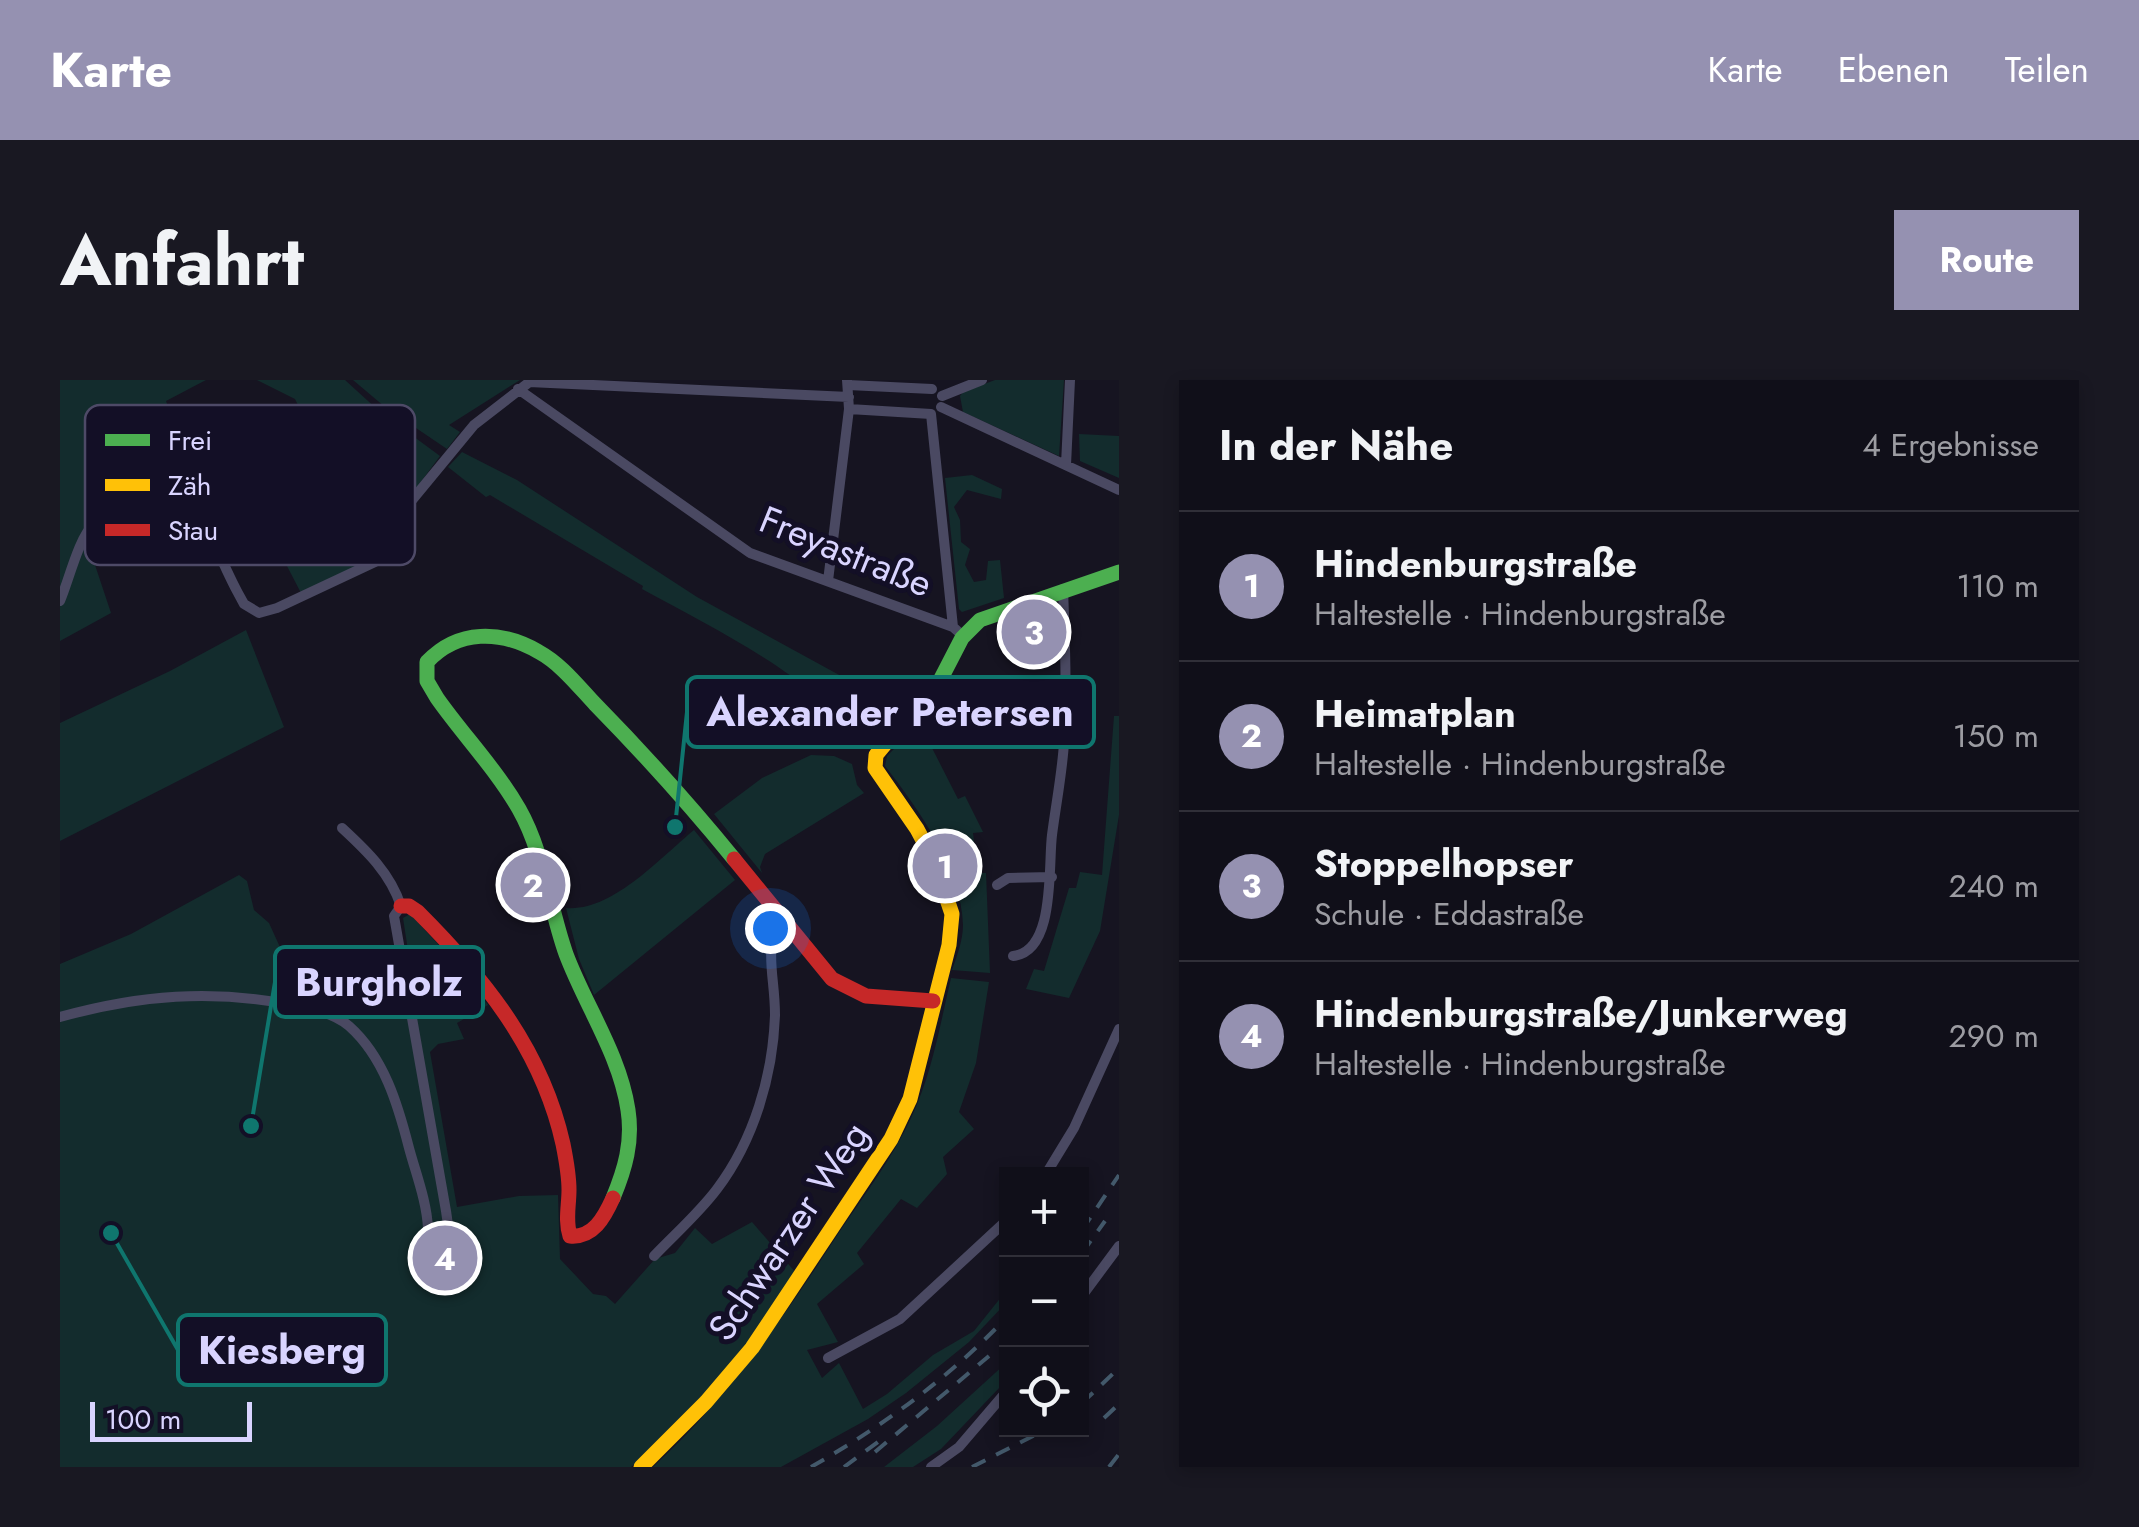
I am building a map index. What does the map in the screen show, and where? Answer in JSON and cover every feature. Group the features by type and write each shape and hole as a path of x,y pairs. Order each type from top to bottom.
{"street":[{"path":"415,498 478,420 530,381 936,397 982,380"},
{"path":"1066,465 1070,380"},
{"name":"Freyastraße","path":"518,389 750,553 957,631 984,616 1119,572"},
{"path":"848,393 936,397 1119,490"},
{"path":"828,582 848,393"},
{"path":"936,397 957,631"},
{"path":"60,601 85,536"},
{"path":"226,565 244,604 259,613 368,565"},
{"path":"1013,956 1029,952 1035,944 1052,876 1051,840 1064,746 1063,590"},
{"name":"Schwarzer Weg","path":"641,1467 706,1402 752,1348 891,1139 910,1100 952,928 948,900 925,842 880,778 875,760 886,742 934,694 957,631"},
{"path":"402,906 418,912 476,970 529,1048 559,1126 568,1182 566,1228 570,1236 577,1238 598,1224 622,1179 630,1140 626,1092 565,953 549,886 529,830 497,774 431,689 425,674 430,658 450,642 490,636 530,646 551,659 665,775 821,968 852,991 933,1001"},
{"path":"342,828 377,862 402,906"},
{"path":"997,885 1008,878 1052,876"},
{"path":"60,1017 127,1002 204,993 251,996 336,1018 350,1027 388,1081 398,1104 428,1229 437,1236 445,1232 447,1220 394,916 402,906"},
{"path":"654,1256 720,1185 756,1114 773,1039 774,987 769,941 779,916"},
{"path":"1050,1167 1074,1128 1119,1030"},
{"path":"1110,1056 1119,1065"},
{"path":"828,1358 900,1318 999,1227"},
{"path":"1089,1287 1119,1246"},
{"path":"931,1467 959,1447 999,1400"}],"green space":[{"path":"60,380 206,380 166,401 167,405 85,405 85,565 95,565 111,613 60,641"},
{"path":"257,380 345,380 372,405 298,405 295,399"},
{"path":"353,380 520,380 449,425 460,432 447,449 415,427 415,405 383,405"},
{"path":"995,380 1064,380 1059,456 963,412 963,392"},
{"path":"1079,434 1119,436 1119,478 1080,461"},
{"path":"415,438 440,456 415,490"},
{"path":"462,452 517,480 697,597 863,688 866,684 904,712 868,747 821,699 764,658 642,589 643,586 490,495 486,497 448,467"},
{"path":"972,475 1002,489 1001,499 967,490 954,507 960,520 961,542 970,549 965,565 974,582 986,580 988,561 1000,560 1004,598 962,612 945,478"},
{"path":"286,565 359,565 301,593"},
{"path":"246,630 284,727 60,841 60,723"},
{"path":"1114,716 1119,716 1119,815 1100,931 1069,998 1026,989 1034,969 1044,971 1069,888 1076,888 1080,872 1102,875"},
{"path":"914,729 931,746 958,799 965,796 983,832 973,833 978,873 986,873 990,973 952,970 963,925 955,883 936,840 885,766 887,756"},
{"path":"811,755 834,756 852,764 857,785 864,793 765,854 762,873 714,814 762,778"},
{"path":"694,830 735,880 594,995 579,959 566,908 583,907 618,892"},
{"path":"239,875 247,881 254,910 269,923 284,956 341,970 355,999 414,989 403,918 410,914 463,971 488,1005 457,1023 464,1039 438,1044 430,1052 457,1207 519,1196 558,1195 560,1259 593,1294 606,1296 615,1304 655,1259 675,1253 695,1228 712,1244 752,1222 796,1273 700,1401 631,1467 60,1467 60,964 131,934"},
{"path":"951,978 989,982 976,1063 959,1112 974,1129 943,1157 947,1174 917,1208 901,1199 857,1253 864,1264 817,1304 838,1342 807,1350 822,1378 839,1363 863,1409 933,1355 974,1331 999,1300 999,1310 969,1342 906,1393 868,1419 781,1467 653,1467 706,1413 796,1297 886,1163 911,1118 935,1049"},
{"path":"999,1369 999,1388 941,1449 913,1467 884,1467 937,1426"}],"railway":[{"path":"1089,1220 1119,1175"},
{"path":"1089,1243 1105,1221"},
{"path":"811,1467 914,1400 999,1325"},
{"path":"875,1452 989,1356"},
{"path":"1089,1396 1119,1368"},
{"path":"1104,1418 1119,1404"},
{"path":"972,1467 1031,1437"},
{"path":"844,1467 882,1439"},
{"path":"1109,1467 1119,1454"}],"traffic: fast":[{"path":"891,737 931,698 962,638 980,620 1119,572"},
{"path":"613,1198 629,1144 628,1110 618,1070 566,954 528,826 500,780 437,698 427,681 427,662 452,643 480,636 510,640 547,657 649,761 734,859"}],"traffic: slow":[{"path":"641,1467 706,1402 752,1348 891,1139 910,1099 949,945 952,914 934,861 875,768 876,755 891,737"}],"traffic: jam":[{"path":"734,859 832,979 866,996 933,1001"},
{"path":"401,906 418,912 466,963 526,1047 563,1144 570,1236 591,1230 613,1198"}],"place":[{"name":"Stoppelhopser","path":"1034,632"},
{"name":"Alexander Petersen","path":"675,827"},
{"name":"Hindenburgstraße","path":"945,866"},
{"name":"Heimatplan","path":"533,885"},
{"name":"Burgholz","path":"251,1126"},
{"name":"Kiesberg","path":"111,1233"},
{"name":"Hindenburgstraße/Junkerweg","path":"445,1258"}]}
